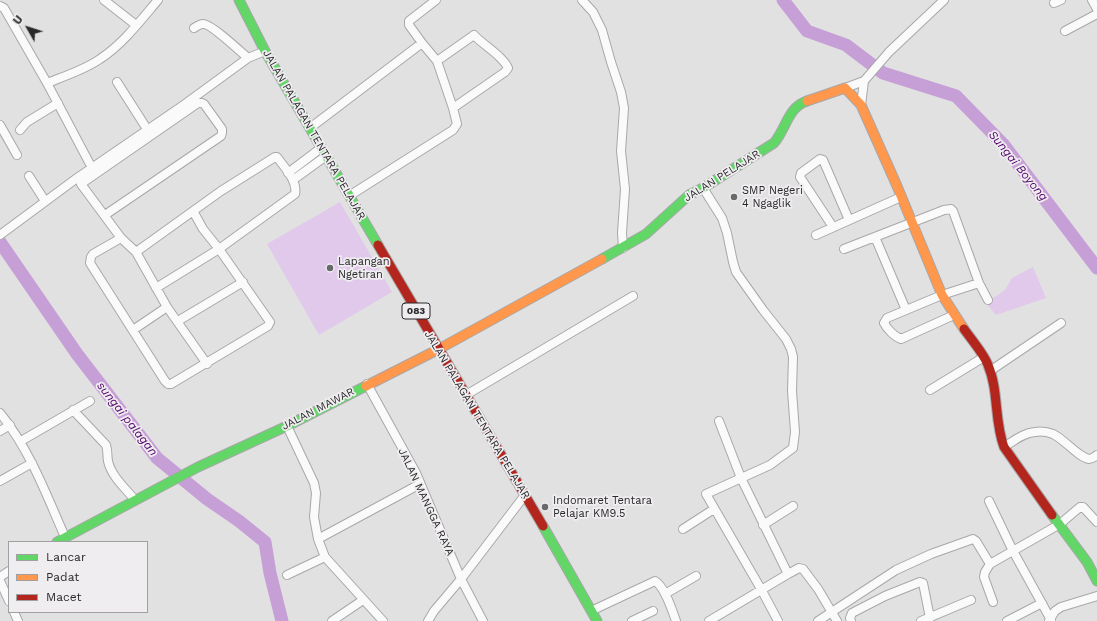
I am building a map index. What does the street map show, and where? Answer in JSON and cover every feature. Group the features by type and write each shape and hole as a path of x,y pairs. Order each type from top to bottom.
{"street":[{"path":"104,0 136,25"},
{"path":"47,83 80,71 101,59 126,36 158,0"},
{"name":"JALAN PALAGAN TENTARA PELAJAR","path":"239,0 265,50 323,152 525,495 597,621"},
{"path":"349,196 453,130 457,124 454,108 437,61 409,25 409,21 436,0"},
{"path":"582,0 593,12 602,30 621,92 624,108 621,151 625,189 622,233 624,248"},
{"path":"860,105 867,79 889,52 944,0"},
{"path":"1092,0 1097,9"},
{"path":"0,6 4,8 47,83 92,168"},
{"path":"1065,31 1097,14"},
{"path":"194,28 205,24 222,35 248,58"},
{"path":"437,61 474,35 506,62 508,68 505,72 454,108"},
{"path":"310,128 422,43"},
{"path":"206,364 167,307 136,252 121,238 81,184 248,58 265,50"},
{"path":"867,79 845,88 860,105 942,295 954,315 984,357 990,371 994,387 1000,437 1004,447 1026,480 1087,562 1097,581"},
{"path":"116,82 147,129"},
{"name":"JALAN PELAJAR","path":"439,349 624,248 646,234 689,195 703,188 774,143 794,108 800,103 845,88"},
{"path":"20,130 27,122 58,103"},
{"path":"0,235 45,201 147,129 161,124 200,103 206,106 222,129 221,136 105,215"},
{"path":"0,125 18,155"},
{"path":"290,176 323,152"},
{"path":"136,252 193,211 275,157 277,157 290,176 296,189 295,194 219,249 156,288"},
{"path":"833,227 800,177 801,174 820,159 823,160 849,220"},
{"path":"29,176 45,201"},
{"path":"703,188 722,218 736,272 786,339 793,357 792,391 795,432 793,448 770,465 707,493 706,496 761,589 778,621"},
{"path":"816,235 901,197"},
{"path":"844,249 944,210 951,209 979,282 988,300"},
{"path":"121,238 94,254 90,260 92,266 168,384 174,383 269,324 269,320 219,249 203,229 193,211"},
{"path":"875,238 906,310"},
{"path":"178,321 242,282"},
{"path":"954,315 899,339 886,327 884,321 887,318 942,295 979,282"},
{"path":"466,395 633,296"},
{"path":"133,330 167,307"},
{"path":"990,371 1061,323"},
{"name":"JALAN MAWAR","path":"62,540 198,467 287,426 367,384 439,349"},
{"path":"930,390 984,357"},
{"name":"JALAN MANGGA RAYA","path":"367,384 416,473 461,579 483,621"},
{"path":"20,441 90,401"},
{"path":"73,410 106,445 111,470 135,500"},
{"path":"0,413 10,425 32,463 62,540"},
{"path":"719,421 741,478 788,574"},
{"path":"0,430 10,425"},
{"path":"287,426 314,483 316,493 314,517 318,539 325,557 382,621"},
{"path":"1004,447 1021,436 1033,432 1042,432 1052,433 1079,454 1088,459 1091,459 1097,455"},
{"path":"0,481 32,463"},
{"path":"318,539 420,484"},
{"path":"428,621 434,611 461,579 525,495"},
{"path":"989,501 1013,551 1042,602 1050,620"},
{"path":"763,525 792,506"},
{"path":"993,602 984,577 990,564 1060,524 1082,506 1097,522"},
{"path":"683,529 714,509"},
{"path":"818,621 896,570 931,554 973,539 976,541 990,564"},
{"path":"288,575 325,557"},
{"path":"710,621 761,589 799,568 803,569 818,589 837,621"},
{"path":"665,594 696,576"},
{"path":"0,581 8,599"},
{"path":"591,611 654,581 658,582 665,594 676,621"},
{"path":"852,621 850,618 852,613 885,596 920,582 923,583 930,618"},
{"path":"1050,620 1055,611 1061,607 1097,596"},
{"path":"332,621 363,600"},
{"path":"921,621 971,600"},
{"path":"1007,621 1042,602"},
{"path":"632,621 653,611"}],"shaded area":[{"name":"Lapangan Ngetiran","path":"340,202 392,292 319,335 267,244"},
{"path":"1033,267 1046,298 996,315 986,303 1005,290 1012,278"}],"waterway":[{"name":"Sungai Boyong","path":"783,0 807,31 846,45 883,73 956,96 1003,144 1097,268"},
{"name":"sungai palagan","path":"0,242 77,354 157,458 207,499 239,521 265,542 270,573 282,621"}],"traffic: fast":[{"path":"239,0 265,51 378,245"},
{"path":"602,259 646,234 689,195 703,188 774,143 791,113 807,101"},
{"path":"59,541 198,467 287,426 366,386"},
{"path":"1052,515 1087,562 1097,581"},
{"path":"543,526 597,621"}],"traffic: slow":[{"path":"807,101 845,88 861,105 897,186 942,295 964,329"},
{"path":"366,386 439,349 602,259"}],"traffic: jam":[{"path":"378,245 543,526"},
{"path":"964,329 984,356 988,365 994,385 999,427 1004,447 1052,515"}],"place":[{"name":"SMP Negeri 4 Ngaglik","path":"734,197"},
{"name":"Lapangan Ngetiran","path":"330,268"},
{"name":"Indomaret Tentara Pelajar KM9.5","path":"545,507"}]}
